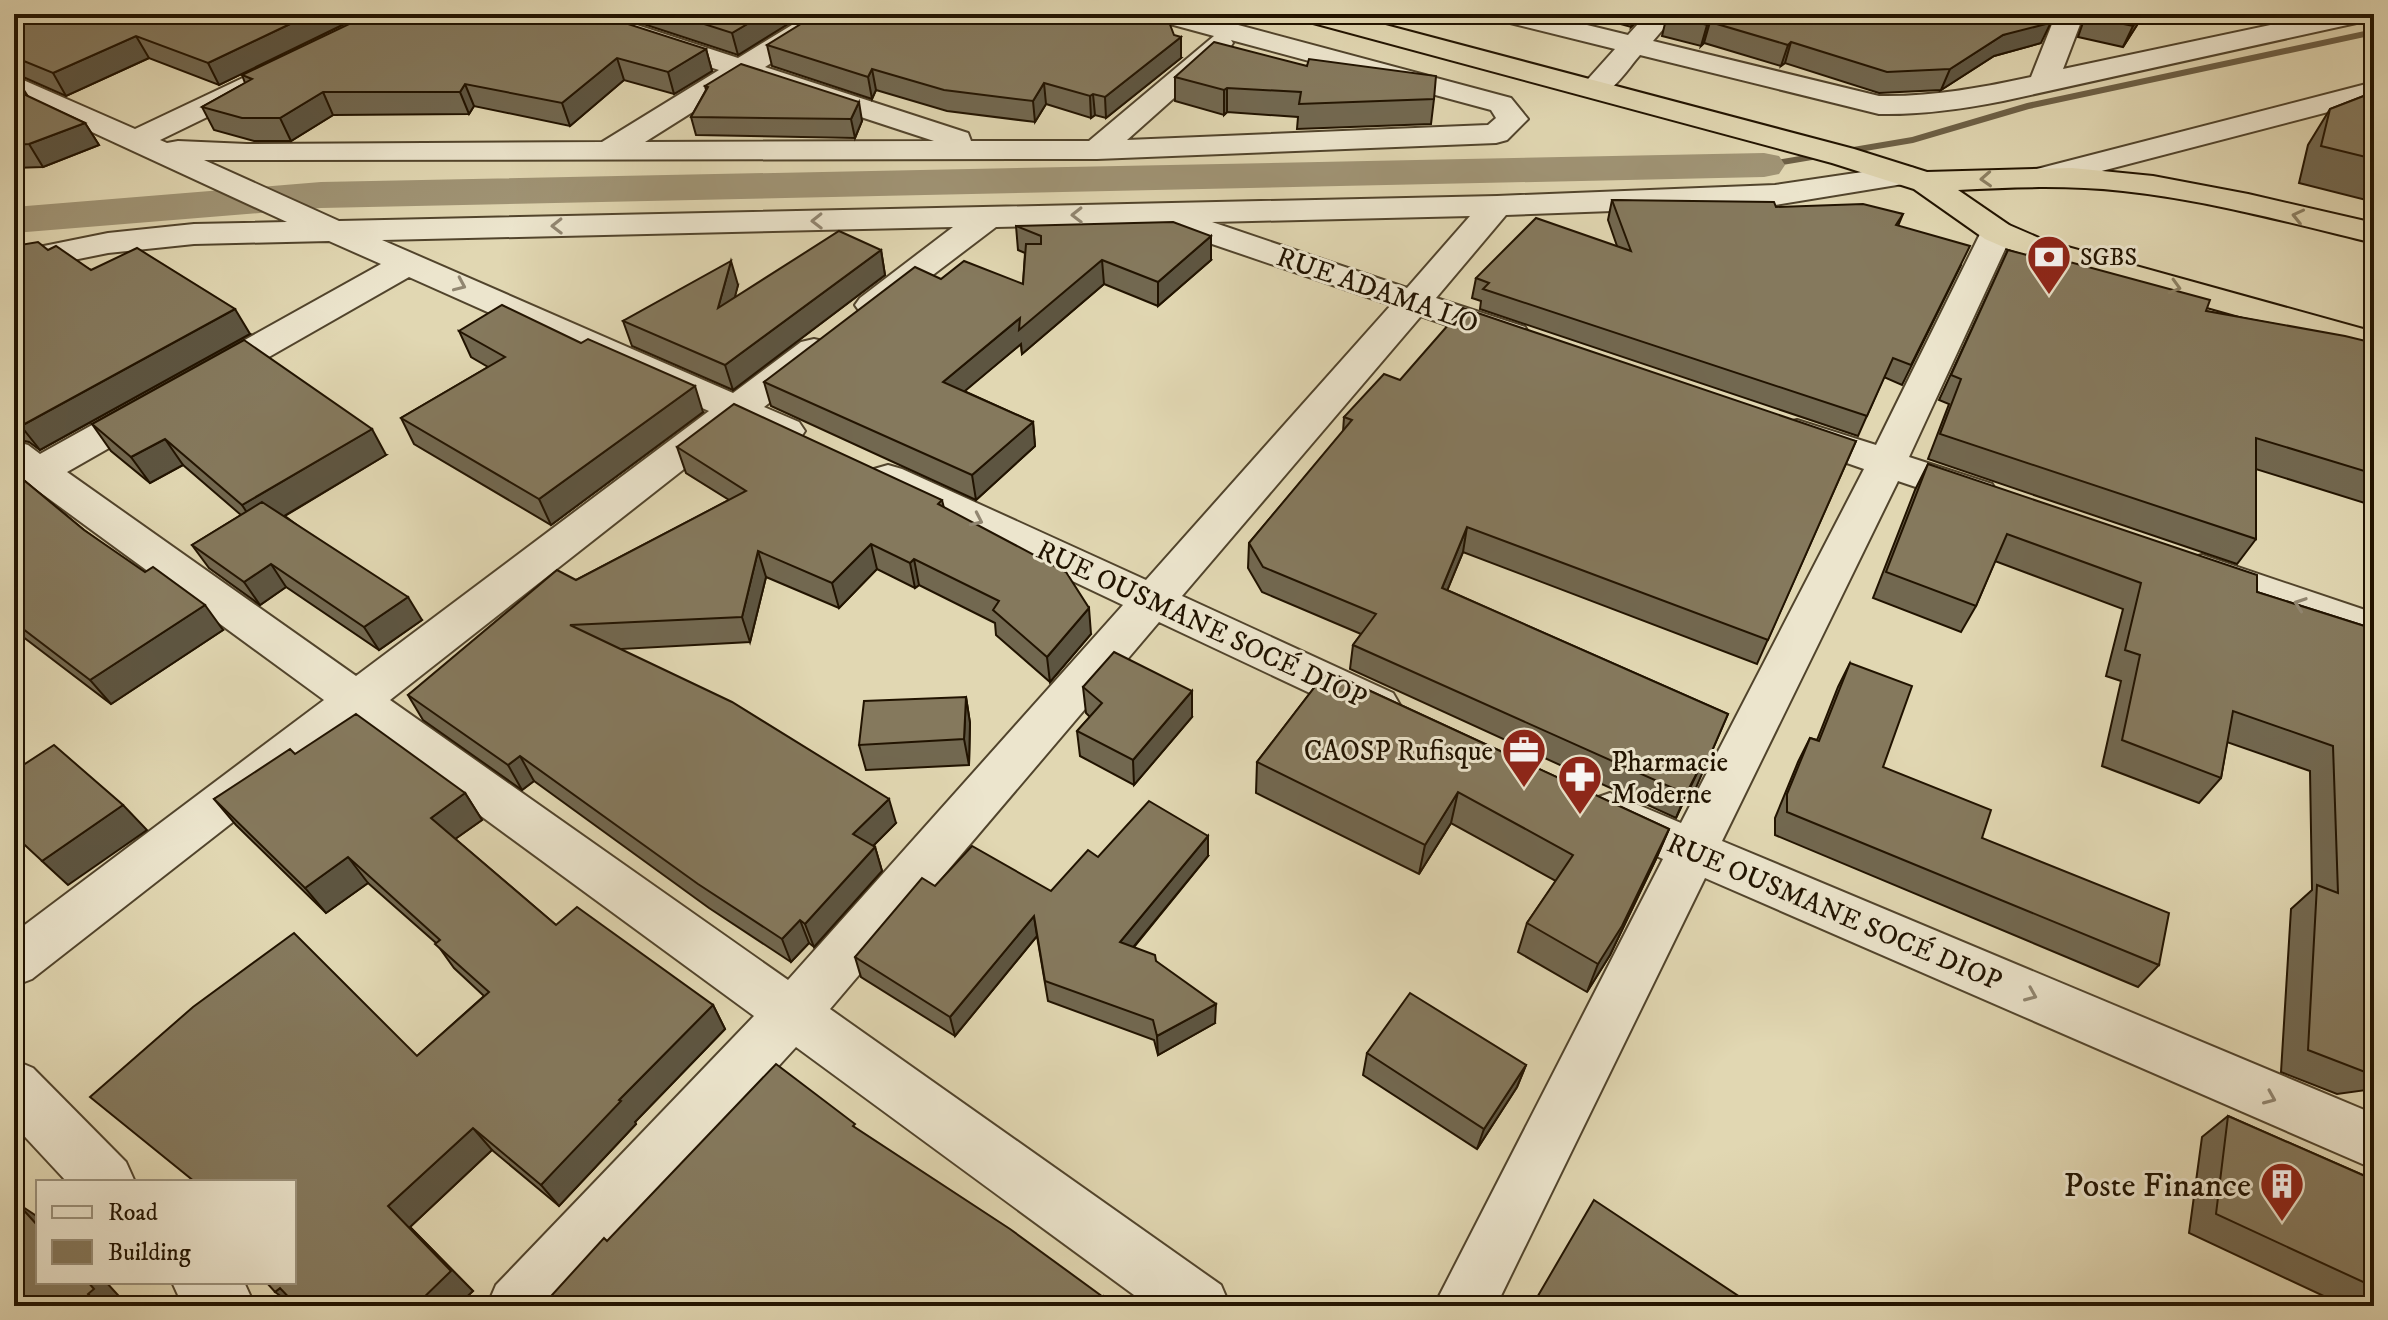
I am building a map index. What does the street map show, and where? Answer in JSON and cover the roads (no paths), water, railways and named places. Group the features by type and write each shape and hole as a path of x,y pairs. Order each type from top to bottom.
{"highway":[{"path":"1312,14 1790,140 1903,175 1997,232 2034,248 2374,343"},
{"path":"1903,175 2122,181 2374,233"}],"street":[{"path":"575,14 744,67 990,151"},
{"path":"608,152 829,14"},
{"path":"159,150 247,153 1097,150 1496,134 1513,119 1501,104 1243,23 1165,14"},
{"path":"1508,14 1879,105 1930,106 2304,26"},
{"path":"1595,88 1662,14"},
{"path":"2043,83 2070,14"},
{"path":"2245,14 2304,26 2363,27"},
{"path":"1097,150 1243,23"},
{"path":"159,150 284,68"},
{"name":"RUE OUSMANE SOCÉ DIOP","path":"14,85 737,409 1408,719"},
{"path":"2044,177 2374,91"},
{"path":"14,262 108,243 194,234 1497,206 1775,195 1903,175"},
{"path":"517,1306 793,1013 1497,206"},
{"name":"RUE ADAMA LO","path":"1155,213 1547,347"},
{"path":"14,963 988,217"},
{"path":"1464,1306 1887,463 1997,232"},
{"path":"410,262 22,470 357,700 1200,1306"},
{"path":"1768,423 2005,503"},
{"path":"2167,558 2374,629"},
{"name":"RUE OUSMANE SOCÉ DIOP","path":"1578,798 1692,850 2374,1142"},
{"path":"14,1086 104,1180"},
{"path":"204,1284 225,1306"}],"waterway":[{"path":"1764,165 1913,140 2027,106 2374,32"},
{"path":"14,220 321,195 1764,165"}],"place":[{"name":"SGBS","path":"2049,296"},
{"name":"CAOSP Rufisque","path":"1524,789"},
{"name":"Pharmacie Moderne","path":"1580,816"},
{"name":"Poste Finance","path":"2282,1223"}]}
